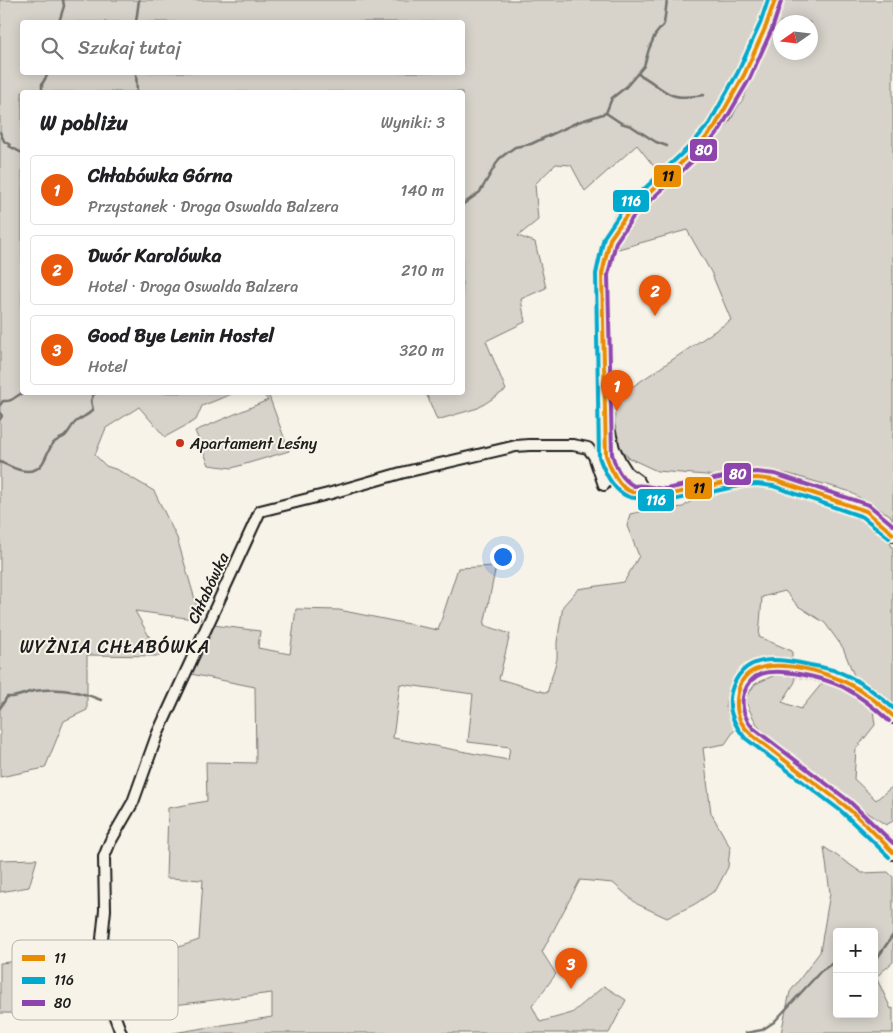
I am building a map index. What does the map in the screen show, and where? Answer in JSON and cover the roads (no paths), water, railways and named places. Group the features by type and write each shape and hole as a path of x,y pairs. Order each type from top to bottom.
{"street":[{"path":"775,0 747,68 717,125 697,148 628,213 610,239 602,274 605,452 611,470 625,488 633,492 642,491 656,495 672,495 742,479 774,480 866,512 882,523 893,534"},
{"name":"Chłabówka","path":"102,940 105,910 104,857 110,842 133,802 157,735 260,511 407,472 525,445 588,448 594,456 604,485"},
{"path":"893,716 844,680 777,665 764,666 749,673 742,682 736,697 737,714 749,733 845,806 893,852"},
{"name":"Chłabówka","path":"116,1020 121,1033"}],"waterway":[{"path":"60,20 64,6 63,0"},
{"path":"136,20 139,0"},
{"path":"465,203 480,192 499,159 515,147 531,144 578,122 606,113 612,98 626,87 644,66 655,35 664,24 667,0"},
{"path":"638,74 672,95 684,97 704,95"},
{"path":"42,90 42,84 47,75"},
{"path":"136,75 137,90"},
{"path":"606,113 656,142 667,146"},
{"path":"0,132 4,141 9,146 20,152"},
{"path":"0,405 3,401 10,400 20,394"},
{"path":"0,462 25,471 34,470 41,466 53,443 65,436 75,422 93,410 91,401 93,395"},
{"path":"0,413 2,416 0,419"},
{"path":"0,708 7,697 51,689 85,694 101,700"},
{"path":"878,957 893,935"},
{"path":"746,1033 762,1030 774,1022 821,971 833,963"}],"place":[{"name":"Dwór Karolówka","path":"655,316"},
{"name":"Chłabówka Górna","path":"617,411"},
{"name":"Apartament Leśny","path":"180,443"},
{"name":"Good Bye Lenin Hostel","path":"571,989"}],"district":[{"name":"WYŻNIA CHŁABÓWKA","path":"115,647"}]}
